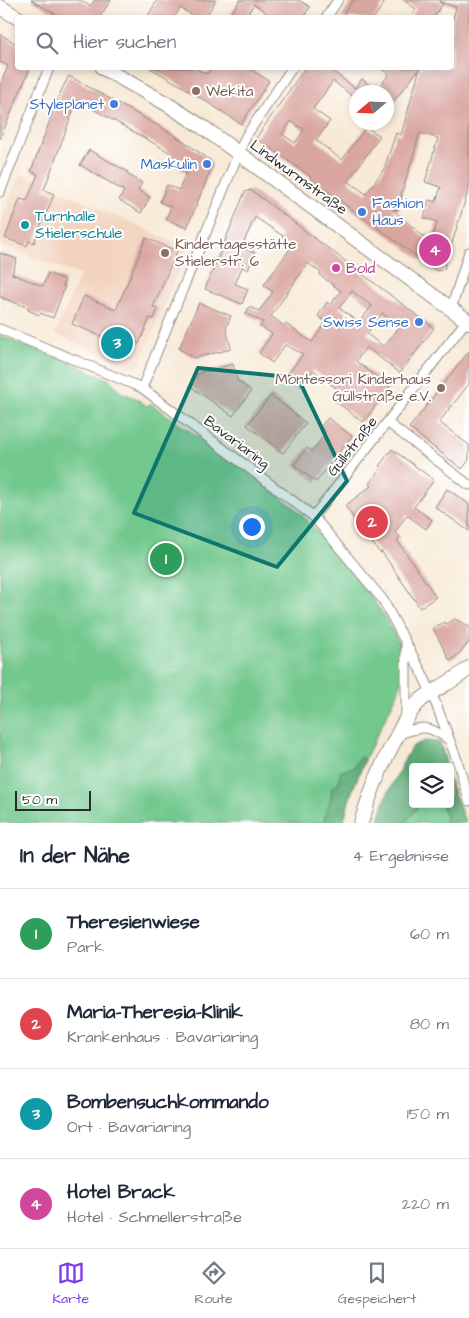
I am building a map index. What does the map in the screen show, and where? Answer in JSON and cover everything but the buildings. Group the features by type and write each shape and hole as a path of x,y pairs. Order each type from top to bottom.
{"main road":[{"path":"0,7 15,16"},
{"name":"Lindwurmstraße","path":"107,70 167,104 239,152 468,321"},
{"path":"361,823 374,783 406,718 431,693 469,668"}],"street":[{"path":"328,15 338,0"},
{"path":"0,192 3,174 48,70"},
{"path":"142,388 227,178 246,136 291,70"},
{"path":"451,309 469,252"},
{"name":"Güllstraße","path":"312,516 468,321"},
{"name":"Bavariaring","path":"0,329 142,388 312,516 383,600 431,693 450,740 469,801"},
{"path":"388,423 469,485"},
{"name":"Bavariaring","path":"406,642 406,718"},
{"path":"397,736 415,728 428,728 437,731 450,740"}],"highlighted area":[{"path":"198,368 298,378 347,481 277,567 134,513"}],"shaded area":[{"path":"20,173 188,248 138,369 55,334 80,275 0,245 0,225"}],"green space":[{"path":"0,336 110,380 120,392 136,398 147,406 150,403 295,508 310,523 373,599 399,644 403,673 398,693 367,755 351,794 343,823 0,823"},
{"path":"425,741 440,742 446,763 409,763 409,808 454,808 454,794 466,823 378,823 385,799 413,746"},
{"path":"425,741 440,742 446,763 409,763 409,808 417,808 405,823 378,823 385,799 413,746"},
{"path":"359,757 365,759 351,794 343,823 323,823 332,787 338,784 341,771 354,767"},
{"path":"454,794 466,823 445,823 446,817 443,808 454,808"}],"place":[{"name":"Wekita","path":"196,91"},
{"name":"Styleplanet","path":"114,104"},
{"name":"Maskulin","path":"207,164"},
{"name":"Fashion Haus","path":"362,212"},
{"name":"Turnhalle Stielerschule","path":"25,225"},
{"name":"Hotel Brack","path":"435,250"},
{"name":"Kindertagesstätte Stielerstr. 6","path":"165,253"},
{"name":"Bold","path":"336,268"},
{"name":"Swiss Sense","path":"419,322"},
{"name":"Bombensuchkommando","path":"117,343"},
{"name":"Montessori Kinderhaus Güllstraße e.V.","path":"441,388"},
{"name":"Maria-Theresia-Klinik","path":"372,522"},
{"name":"Theresienwiese","path":"166,559"}]}
